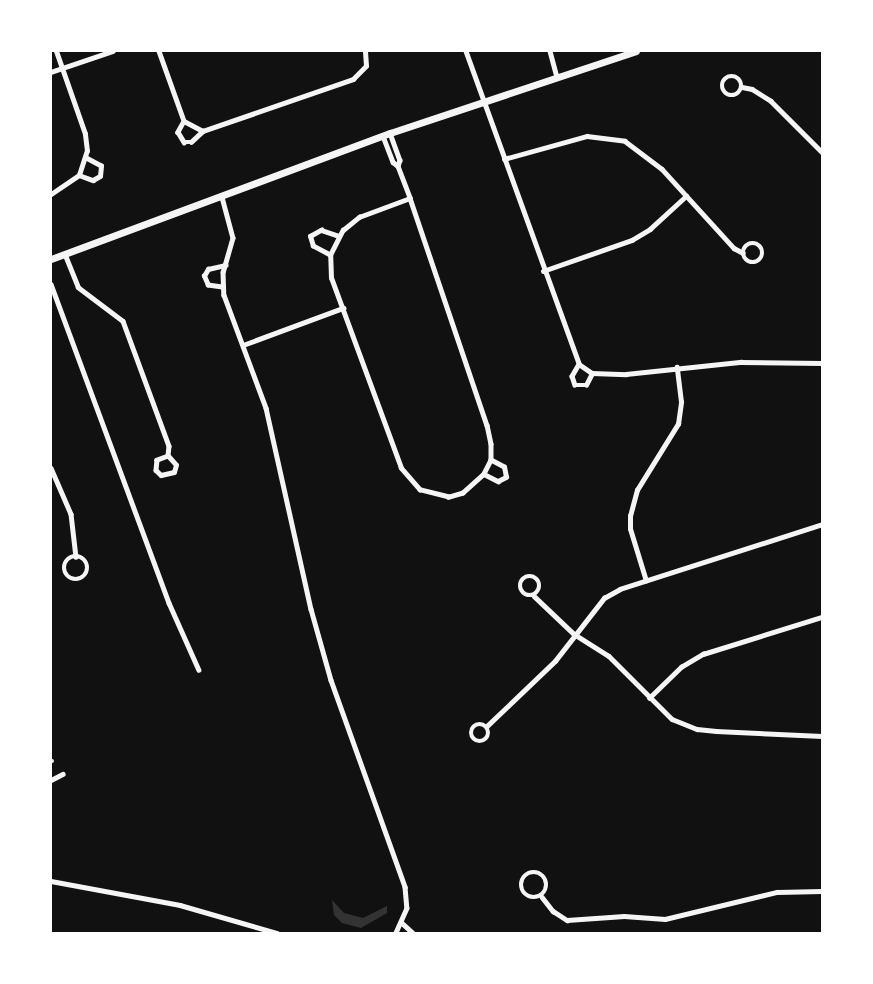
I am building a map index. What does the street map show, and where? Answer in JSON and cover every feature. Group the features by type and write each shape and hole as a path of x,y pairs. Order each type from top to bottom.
{"main road":[{"path":"51,259 222,197 387,134 636,51"}],"street":[{"path":"51,194 80,175 86,158 85,134 56,51"},
{"path":"51,72 113,51"},
{"path":"160,51 184,121 203,131"},
{"path":"184,121 178,132 184,142 191,142 203,131 353,80 366,66 365,51"},
{"path":"466,51 486,101 543,271 579,364 592,373 626,374 677,367 774,361 822,363"},
{"path":"550,51 557,77"},
{"path":"732,76 738,78 742,87 733,96 724,93 722,86 724,80 732,76"},
{"path":"742,87 752,88 771,101 822,152"},
{"path":"387,134 400,160 398,166"},
{"path":"387,134 393,162 398,166 410,198 490,434 491,460 484,474 474,486 449,497 420,490 409,480 396,455 331,278 330,255 339,236 359,216 410,198"},
{"path":"504,159 575,138 612,138 625,141 649,157 734,248 743,253 747,261 754,263 762,255 759,246 754,244 745,247 743,253"},
{"path":"80,175 93,180 100,176 101,166 86,158"},
{"path":"543,271 632,240 650,229 686,196"},
{"path":"222,197 234,238 222,287 266,408 310,609 331,680 405,887 406,908 402,923 396,933"},
{"path":"330,255 314,246 310,236 321,230 339,236"},
{"path":"64,254 78,287 122,321 169,446 168,456 176,465 174,472 161,475 156,470 157,460 162,456 168,456"},
{"path":"222,287 208,285 204,276 208,270 226,265"},
{"path":"51,284 169,603 198,670"},
{"path":"242,345 343,308"},
{"path":"579,364 572,376 575,386 586,385 592,373"},
{"path":"646,581 630,529 630,516 638,490 678,424 681,402 677,367"},
{"path":"484,474 498,481 506,476 504,467 491,460"},
{"path":"51,468 72,514 76,558"},
{"path":"487,726 489,735 486,740 479,742 473,739 474,727 487,726 555,661 574,634 604,598 620,589 822,524"},
{"path":"76,558 88,560 90,568 86,575 67,579 61,567 76,558"},
{"path":"534,596 539,591 539,581 527,576 520,583 521,590 526,595 534,596 574,634 609,656 672,719 697,729 822,736"},
{"path":"649,698 682,667 703,654 822,617"},
{"path":"51,780 63,774"},
{"path":"538,872 545,877 548,885 542,897 533,898 522,890 520,881 525,874 538,872"},
{"path":"51,881 180,904 277,933"},
{"path":"542,897 553,911 567,920 624,916 665,919 777,892 822,891"},
{"path":"402,923 413,933"}],"shaded area":[{"path":"332,900 344,913 363,918 387,906 387,913 361,928 342,923 334,915"}]}
